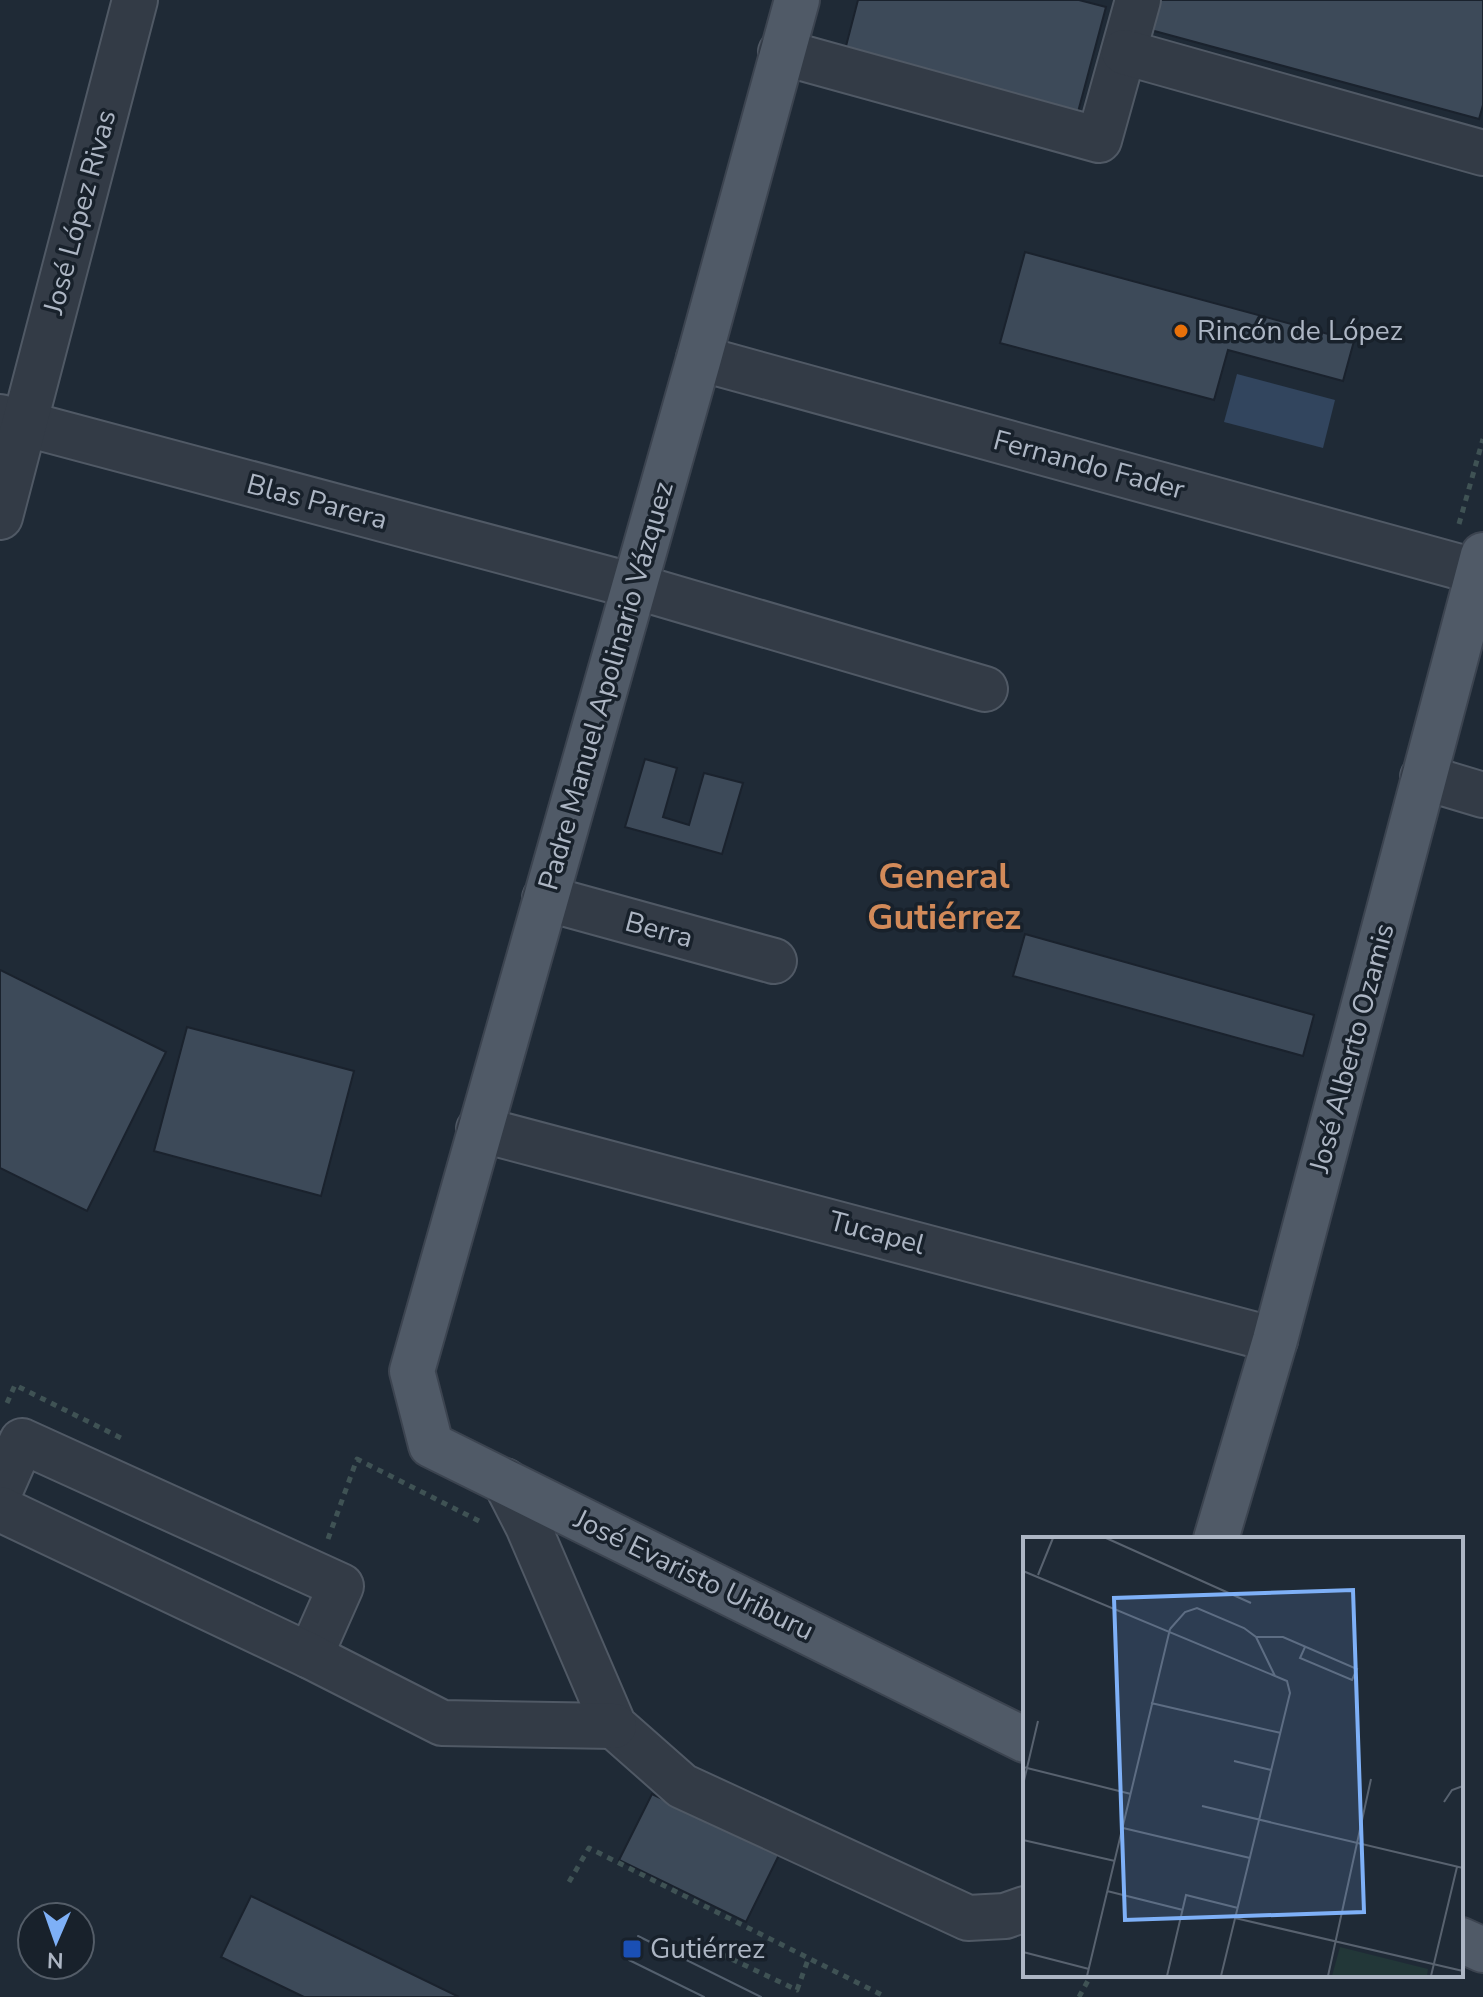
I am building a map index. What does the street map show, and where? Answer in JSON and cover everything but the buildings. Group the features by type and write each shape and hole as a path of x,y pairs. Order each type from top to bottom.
{"main road":[{"name":"Padre Manuel Apolinario Vázquez","path":"412,1371 699,358 797,0"},
{"name":"José Alberto Ozamis","path":"1217,1537 1275,1340 1481,564"},
{"name":"José Evaristo Uriburu","path":"412,1371 431,1445 1023,1739"},
{"path":"1463,1941 1483,1950"}],"street":[{"name":"José López Rivas","path":"0,517 12,421 135,0"},
{"path":"781,52 1099,140 1138,0"},
{"path":"1124,52 1483,153"},
{"name":"Fernando Fader","path":"699,358 1481,564"},
{"name":"Blas Parera","path":"12,421 634,586 985,689"},
{"path":"1423,777 1483,795"},
{"name":"Berra","path":"545,898 774,961"},
{"name":"Tucapel","path":"479,1129 1275,1340"},
{"path":"0,1491 22,1441 341,1586 310,1656"},
{"path":"505,1481 528,1526 614,1726 682,1786 968,1918 1005,1916 1023,1910"},
{"path":"0,1509 310,1656 442,1723 614,1726"}],"path":[{"path":"327,1540 357,1459 488,1525"},
{"path":"569,1882 589,1848 886,1997"},
{"path":"721,1954 797,1990 809,1957"},
{"path":"1079,1997 1090,1977"}],"water":[{"path":"1237,374 1335,400 1323,448 1224,422"}],"tram line":[{"path":"638,1936 761,1997"},
{"path":"629,1960 704,1997"}],"place":[{"name":"Rincón de López","path":"1181,331"},
{"name":"Gutiérrez","path":"632,1949"}],"district":[{"name":"General Gutiérrez","path":"944,896"}]}
